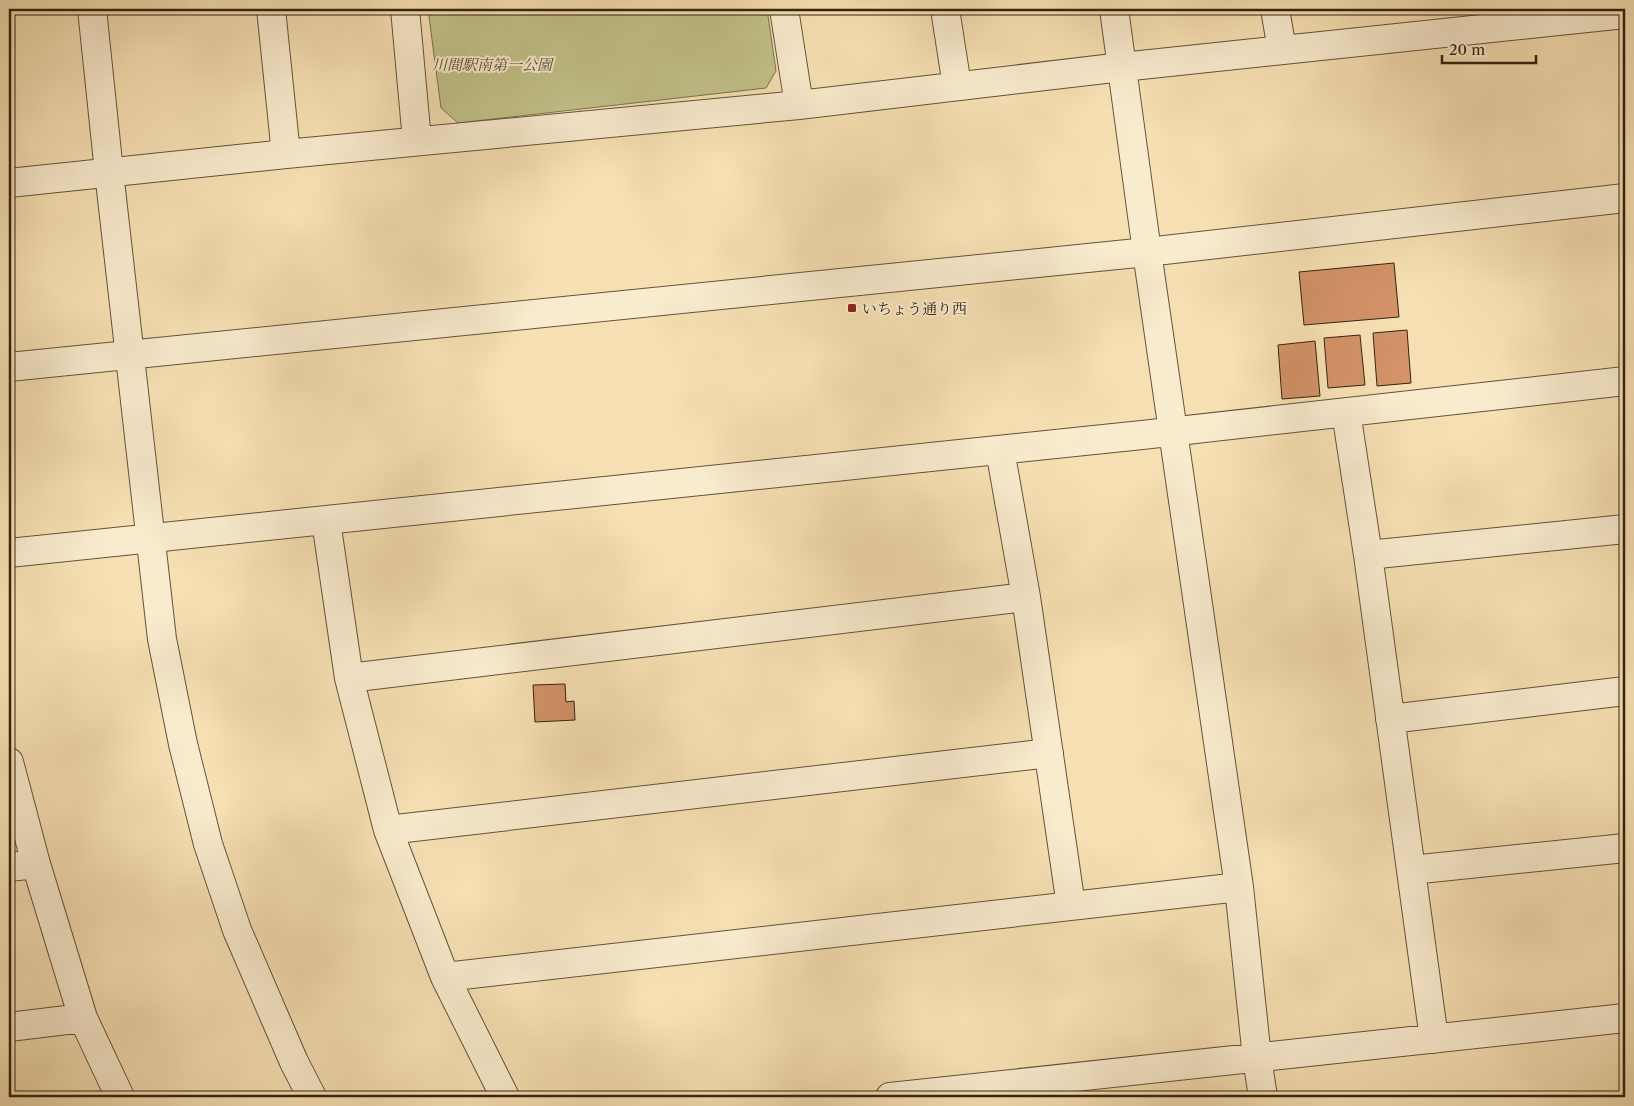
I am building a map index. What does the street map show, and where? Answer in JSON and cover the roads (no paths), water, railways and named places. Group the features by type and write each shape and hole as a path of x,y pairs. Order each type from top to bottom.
{"street":[{"path":"92,9 162,639 183,744 208,844 237,930 290,1054 312,1097"},
{"path":"271,9 286,154"},
{"path":"405,9 417,141"},
{"path":"784,9 799,104"},
{"path":"944,9 957,86"},
{"path":"1114,9 1172,432 1239,887 1257,1058 1264,1097"},
{"path":"1276,9 1282,50"},
{"path":"9,184 286,154 799,104 1122,67 1625,14"},
{"path":"9,367 1147,252 1625,198"},
{"path":"9,553 326,522 1172,432 1625,381"},
{"path":"1346,412 1368,555 1434,1039"},
{"path":"1000,450 1026,597 1071,906"},
{"path":"326,522 349,678 388,830 445,977 505,1097"},
{"path":"1368,555 1625,529"},
{"path":"349,678 1026,597"},
{"path":"1390,718 1625,691"},
{"path":"388,830 1049,753"},
{"path":"9,762 36,864 83,1018 120,1097"},
{"path":"1411,870 1625,848"},
{"path":"9,867 36,864"},
{"path":"445,977 1239,887"},
{"path":"9,1027 83,1018"},
{"path":"890,1097 1625,1018"}],"place":[{"name":"いちょう通り西","path":"852,308"}],"park label":[{"name":"川間駅南第一公園","path":"492,64"}]}
